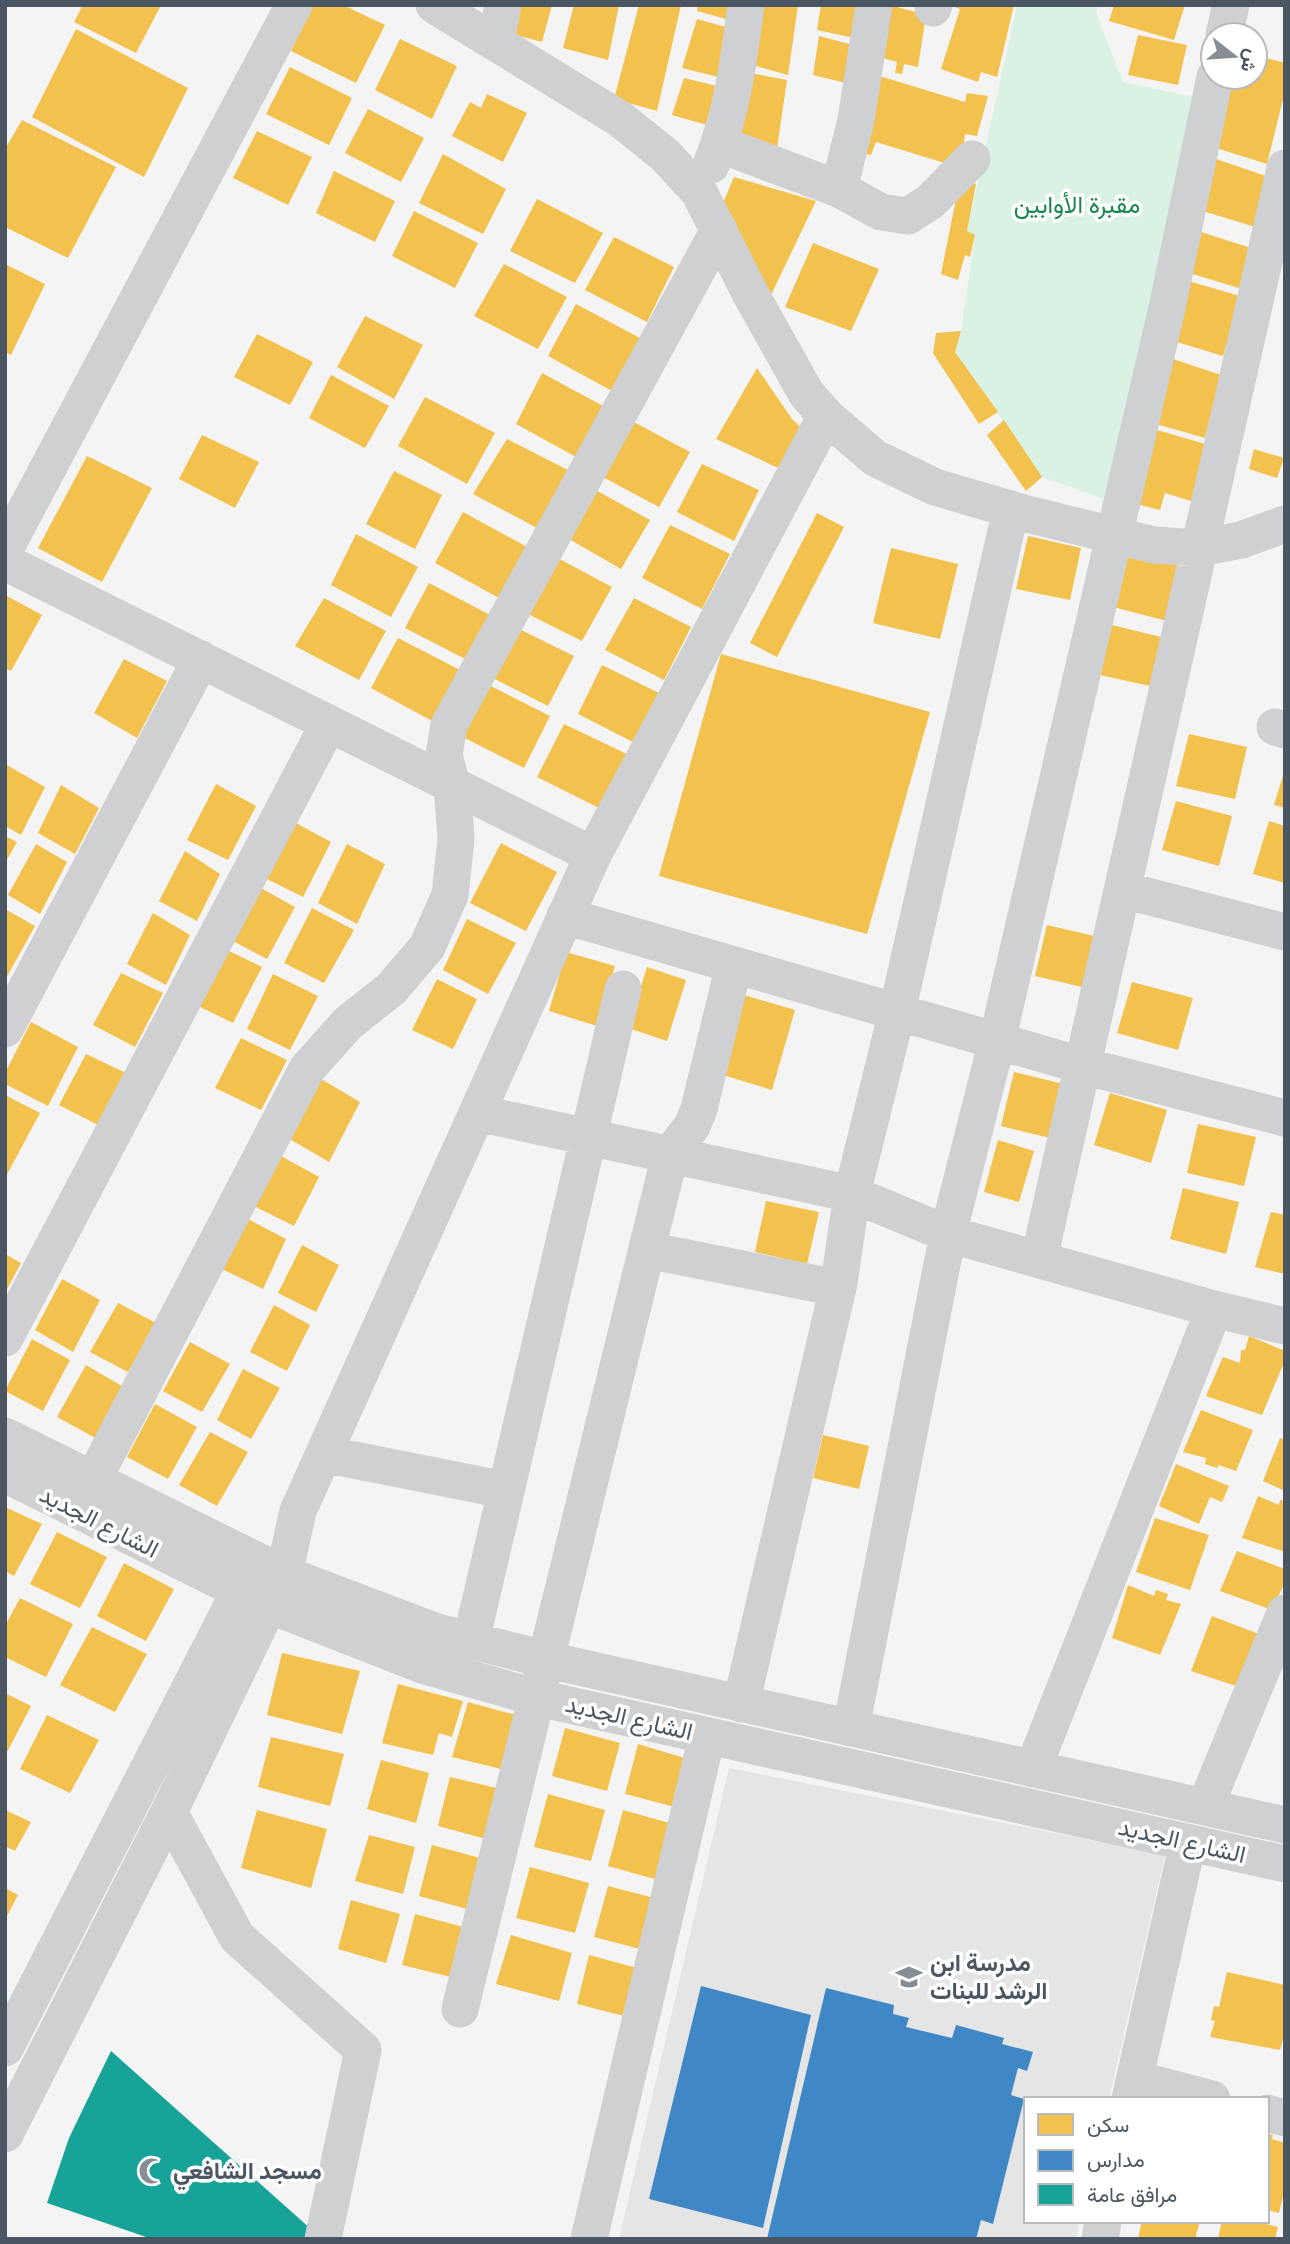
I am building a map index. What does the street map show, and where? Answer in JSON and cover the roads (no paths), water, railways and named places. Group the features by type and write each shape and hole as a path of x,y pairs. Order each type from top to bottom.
{"street":[{"path":"5,549 294,5"},
{"path":"433,5 620,119 665,155 699,192 750,293 806,393 826,416 875,458 935,487 1154,545 1199,548 1241,540 1285,524"},
{"path":"496,42 503,5"},
{"path":"699,192 719,144 738,66 746,5"},
{"path":"839,188 856,120 874,5"},
{"path":"851,1728 948,1234 997,1041 1167,308 1212,91"},
{"path":"719,144 839,188 881,212 908,216 931,201 972,159"},
{"path":"1040,1259 1285,168"},
{"path":"93,1480 307,1069 348,1023 391,989 426,947 450,895 456,839 452,785 444,755 450,725 719,230"},
{"path":"5,2048 262,1583 324,1454 593,855 826,416"},
{"path":"741,1704 837,1288 852,1194 897,1012 1011,509"},
{"path":"5,562 593,855"},
{"path":"5,1029 201,659"},
{"path":"5,1338 329,723"},
{"path":"1124,890 1285,932"},
{"path":"565,916 1084,1066 1285,1118"},
{"path":"460,2009 548,1660 670,1154 692,1126 699,1110 734,965"},
{"path":"471,1641 587,1136 624,989"},
{"path":"477,1112 852,1194 948,1234 1214,1309 1285,1326"},
{"path":"647,1250 837,1288"},
{"path":"1033,1769 1214,1309"},
{"name":"الشارع الجديد","path":"5,1436 93,1480 262,1583 548,1660 1285,1825"},
{"path":"324,1454 505,1490"},
{"name":"الشارع الجديد","path":"5,1474 262,1583 425,1666 538,1698 1285,1864"},
{"path":"5,2134 169,1812 262,1583"},
{"path":"1205,1807 1285,1613"},
{"path":"589,2239 707,1736"},
{"path":"169,1812 237,1937 363,2050 323,2239"},
{"path":"1188,1842 1133,2089 1196,2097"}],"place":[{"name":"مدرسة ابن الرشد للبنات","path":"909,1977"},
{"name":"مسجد الشافعي","path":"152,2171"}],"park label":[{"name":"مقبرة الأوابين","path":"1077,205"}]}
